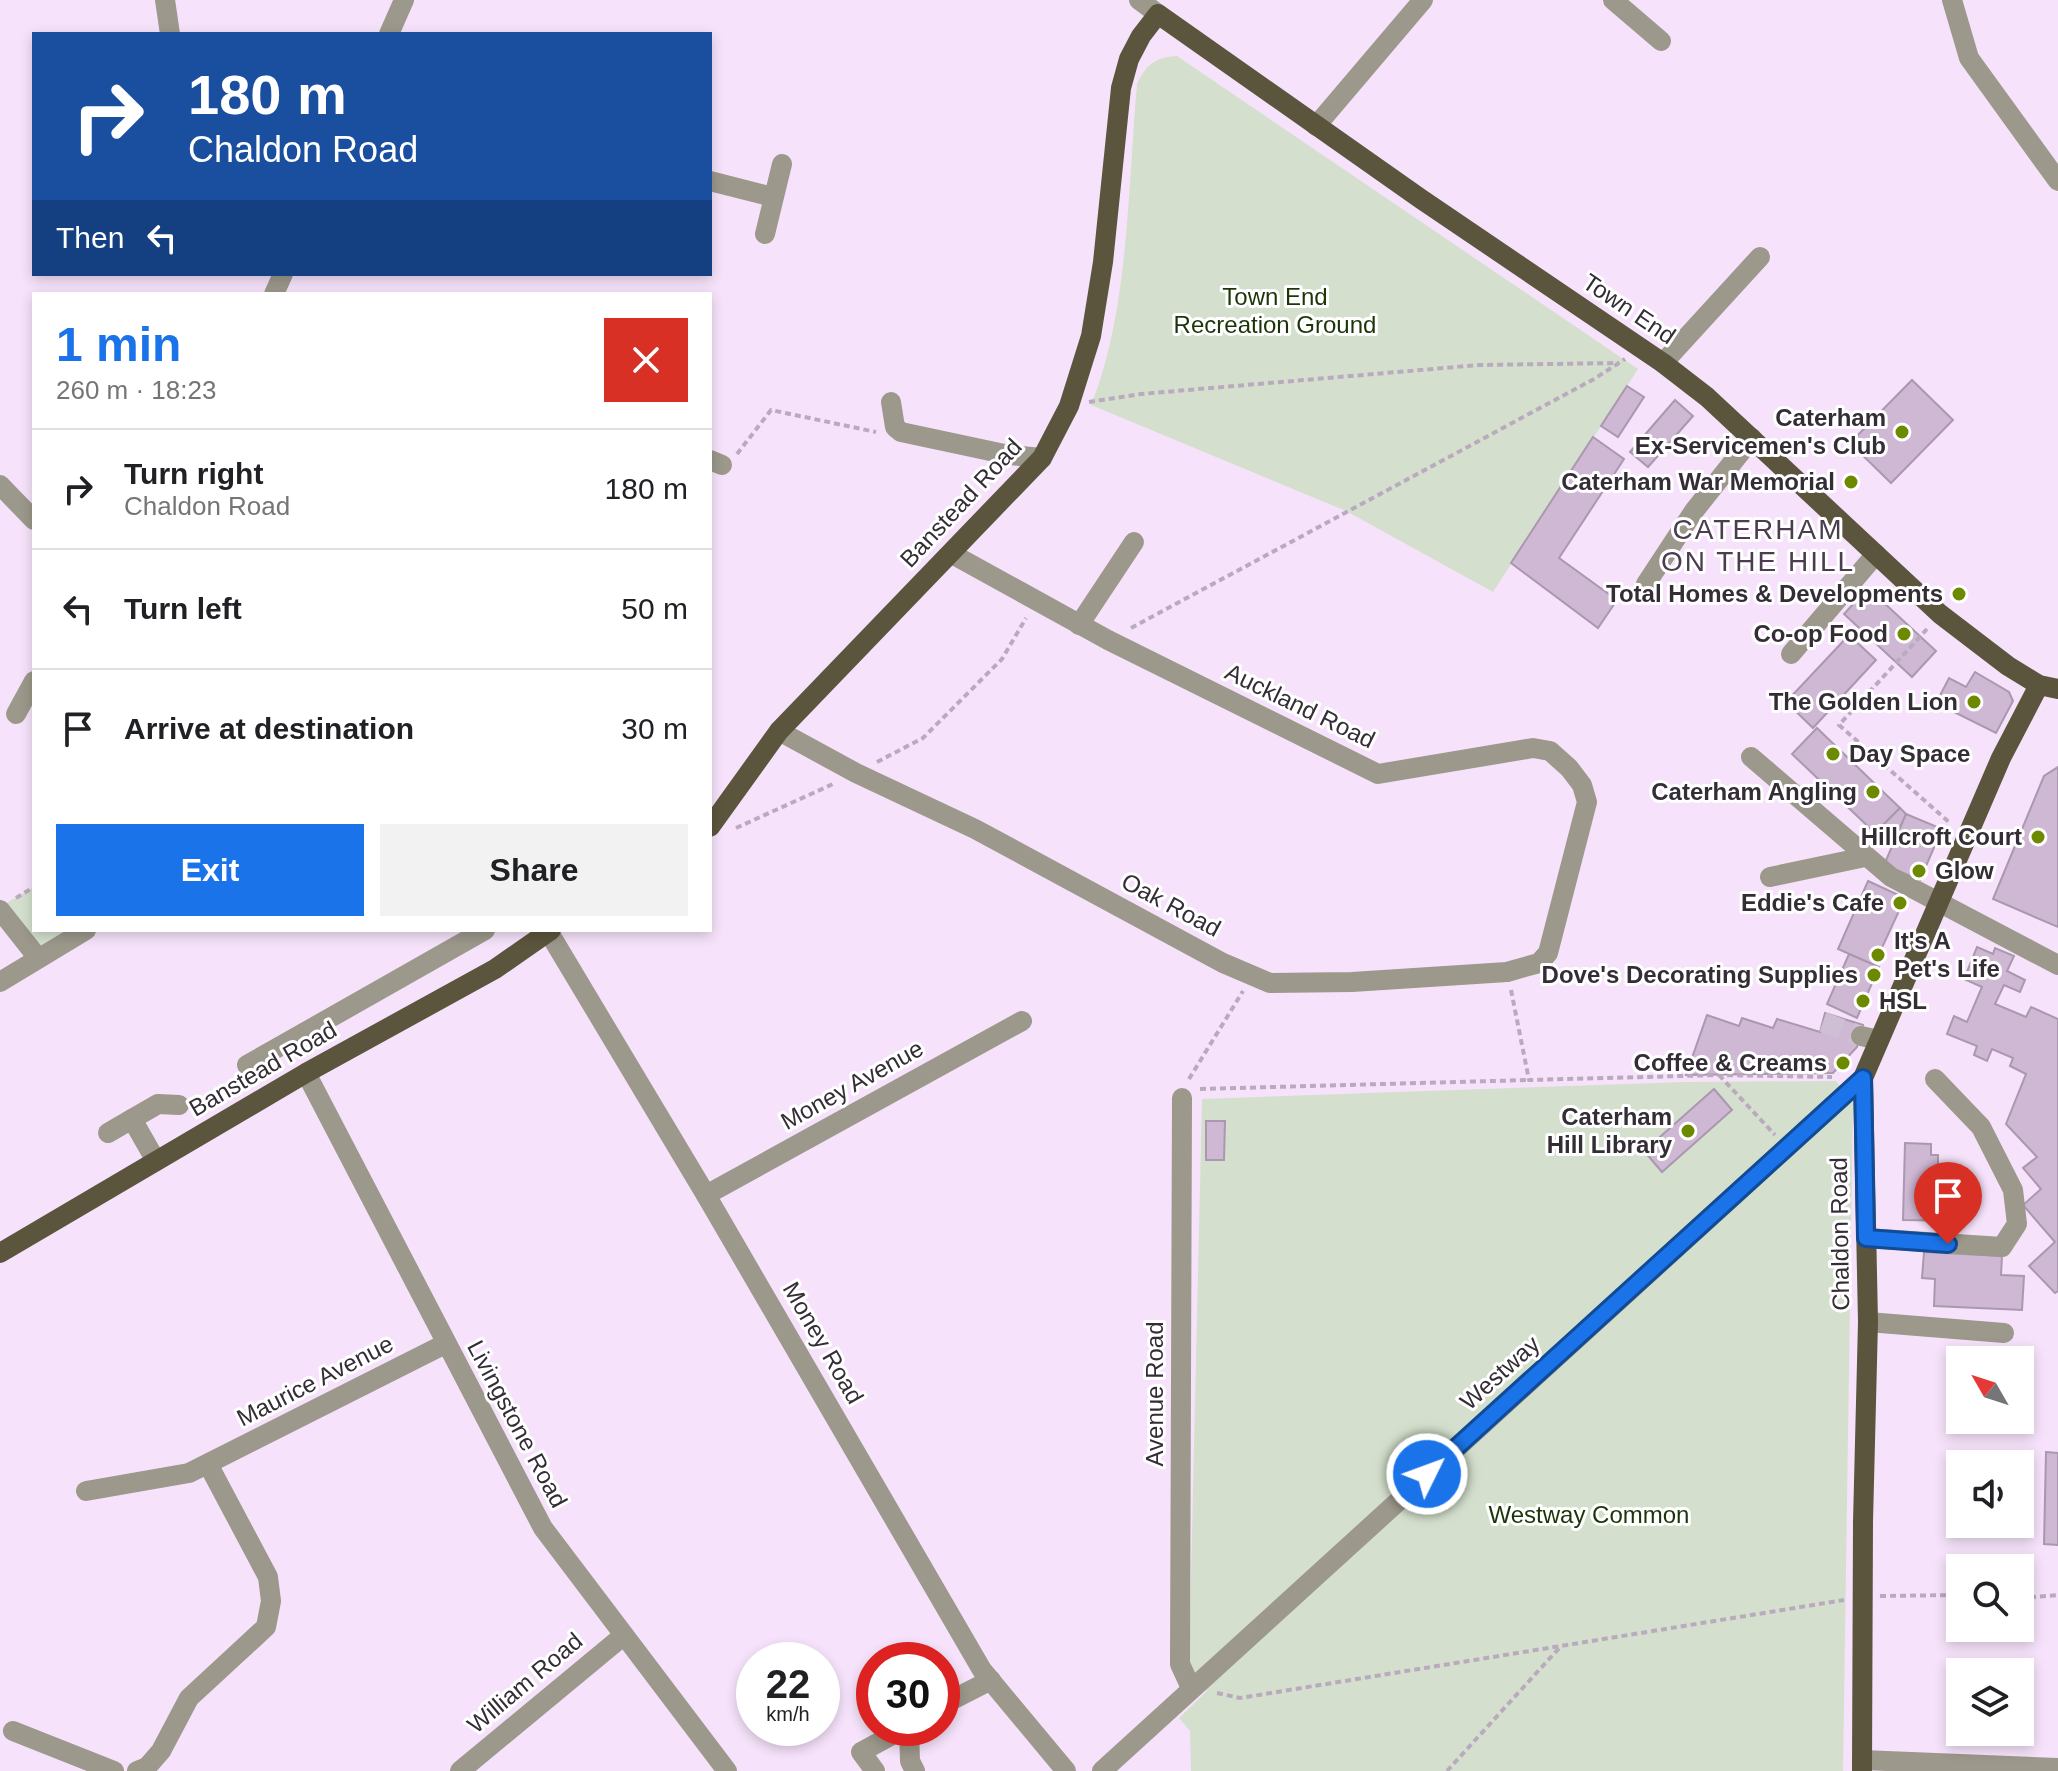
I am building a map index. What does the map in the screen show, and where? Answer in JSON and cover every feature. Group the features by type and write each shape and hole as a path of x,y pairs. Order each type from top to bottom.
{"main road":[{"name":"Town End","path":"1158,14 1663,363 1707,397 1940,614 2008,666 2048,687"},
{"name":"Banstead Road","path":"717,830 779,731 1042,458 1069,406 1091,336 1103,262 1121,88 1135,47 1158,14"},
{"name":"Chaldon Road","path":"1862,1766 1868,1322 1863,1078 1870,1038 1938,900 2001,758 2048,687"},
{"name":"Banstead Road","path":"0,1253 306,1073 495,969 549,932"}],"street":[{"path":"165,0 170,32"},
{"path":"390,32 404,0"},
{"path":"1139,0 1158,14"},
{"path":"1316,126 1423,0"},
{"path":"1613,0 1661,41"},
{"path":"1952,0 1969,58 2058,181"},
{"path":"765,234 782,164"},
{"path":"712,182 773,197"},
{"path":"1663,363 1760,257"},
{"path":"891,402 892,418 901,432 1009,455 1042,458"},
{"path":"1646,584 1694,511 1752,438"},
{"path":"0,485 32,518"},
{"path":"1079,625 1134,542"},
{"name":"Auckland Road","path":"952,554 1108,640 1378,774 1510,751 1533,748 1550,751 1582,785 1587,802 1553,935"},
{"path":"1791,654 1876,554"},
{"path":"16,714 32,685"},
{"name":"Oak Road","path":"779,731 856,773 975,829 1223,963 1270,983 1352,982 1507,972 1539,963 1548,953 1553,935"},
{"path":"1751,757 1891,877 2058,965"},
{"path":"1770,877 1865,857"},
{"path":"0,910 38,958"},
{"path":"0,982 83,932"},
{"path":"247,1065 481,932"},
{"name":"Money Road","path":"551,932 991,1680 1066,1771"},
{"name":"Money Avenue","path":"706,1195 1022,1021"},
{"name":"Livingstone Road","path":"306,1073 543,1528 727,1771"},
{"name":"Westway","path":"1102,1771 1863,1078"},
{"path":"1866,1238 2002,1247 2017,1224 2013,1190 1981,1127 1935,1079"},
{"name":"Avenue Road","path":"1182,1094 1180,1664 1191,1688"},
{"path":"108,1133 158,1104 179,1105"},
{"path":"132,1119 156,1161"},
{"path":"1868,1322 2004,1333"},
{"name":"Maurice Avenue","path":"86,1491 189,1473 445,1344"},
{"path":"137,1771 147,1767 161,1751 189,1698 266,1627 271,1601 268,1577 208,1464"},
{"name":"William Road","path":"460,1771 623,1636"},
{"path":"960,1696 991,1680"},
{"path":"13,1731 114,1771"},
{"path":"872,1746 861,1752 875,1771"},
{"path":"909,1746 915,1771"},
{"path":"1862,1766 2058,1769"}],"path":[{"path":"1108,640 1621,363 1638,346"},
{"path":"1069,406 1141,394 1479,365 1621,363"},
{"path":"716,462 730,463 771,410 889,435"},
{"path":"717,830 856,773 923,738 1002,659 1035,602"},
{"path":"1940,614 1839,725 1967,838"},
{"path":"1507,972 1529,1080"},
{"path":"1182,1094 1252,975"},
{"path":"1182,1094 1719,1075 1863,1078"},
{"path":"1719,1075 1787,1147"},
{"path":"1191,1688 1240,1698 1863,1597 1946,1595"},
{"path":"2034,1597 2058,1595"},
{"path":"1447,1771 1562,1644"}],"green space":[{"name":"Town End Recreation Ground","path":"1177,56 1638,369 1493,592 1346,511 1091,405 1104,369 1120,289 1137,84 1152,63"},
{"path":"32,888 32,932 83,932 38,958 0,907"},
{"name":"Westway Common","path":"1836,1081 1853,1103 1843,1771 1191,1771 1190,1731 1179,1718 1207,1691 1189,1663 1202,1099 1683,1082"}],"building":[{"name":"Caterham Ex-Servicemen's Club","path":"1912,380 1953,420 1891,483 1850,443"},
{"path":"1627,386 1644,397 1618,437 1601,426"},
{"path":"1675,400 1693,416 1648,467 1630,452"},
{"path":"1593,437 1624,459 1559,558 1617,600 1598,628 1511,563"},
{"path":"1868,588 1936,651 1912,677 1844,614"},
{"path":"1849,635 1876,660 1813,728 1786,702"},
{"name":"The Golden Lion","path":"1975,672 2009,692 2013,701 1996,733 1936,703 1949,678 1966,687"},
{"path":"1817,728 1900,808 1875,833 1792,754"},
{"name":"Hillcroft Court","path":"2058,767 2058,927 1993,899 2044,776"},
{"path":"1900,808 1906,814 1894,842 1875,833"},
{"path":"1906,814 1942,829 1920,880 1884,865"},
{"path":"1868,881 1905,898 1874,965 1838,949"},
{"path":"1977,947 1993,954 1995,948 2014,956 2007,971 2025,980 2020,992 2004,985 1995,1004 2026,1017 2031,1007 2058,1019 2058,1291 2055,1293 2029,1266 2055,1242 2023,1205 2041,1189 2023,1168 2037,1157 2006,1124 2026,1074 2010,1066 2013,1058 1992,1049 1987,1061 1974,1055 1977,1046 1947,1034 1954,1016 1967,1022 1982,987 1964,979"},
{"path":"1849,954 1879,967 1857,1018 1827,1004"},
{"path":"1825,1013 1863,1025 1857,1047 1833,1073 1686,1075 1707,1015 1739,1026 1742,1018 1773,1028 1777,1019 1820,1032"},
{"name":"Caterham Hill Library","path":"1714,1089 1732,1110 1662,1172 1644,1151"},
{"path":"1206,1121 1225,1121 1224,1160 1206,1160"},
{"path":"1905,1143 1931,1144 1931,1155 1938,1155 1938,1179 1932,1179 1932,1189 1961,1189 1960,1221 1903,1220"},
{"path":"1924,1252 2002,1256 2001,1275 2024,1276 2022,1310 1934,1306 1935,1279 1922,1278"},
{"path":"2046,1452 2058,1453 2058,1545 2044,1544"}],"tunnel":[{"path":"1823,1022 1861,1036"}],"place":[{"name":"Caterham Ex-Servicemen's Club","path":"1902,432"},
{"name":"Caterham War Memorial","path":"1851,482"},
{"name":"Total Homes & Developments","path":"1959,594"},
{"name":"Co-op Food","path":"1904,634"},
{"name":"The Golden Lion","path":"1974,702"},
{"name":"Day Space","path":"1833,754"},
{"name":"Caterham Angling","path":"1873,792"},
{"name":"Hillcroft Court","path":"2038,837"},
{"name":"Glow","path":"1919,871"},
{"name":"Eddie's Cafe","path":"1900,903"},
{"name":"It's A Pet's Life","path":"1878,955"},
{"name":"Dove's Decorating Supplies","path":"1874,975"},
{"name":"HSL","path":"1863,1001"},
{"name":"Coffee & Creams","path":"1843,1063"},
{"name":"Caterham Hill Library","path":"1688,1131"}],"district":[{"name":"CATERHAM ON THE HILL","path":"1758,545"}],"route":[{"path":"1427,1474 1863,1078 1866,1238 1948,1244"}]}
